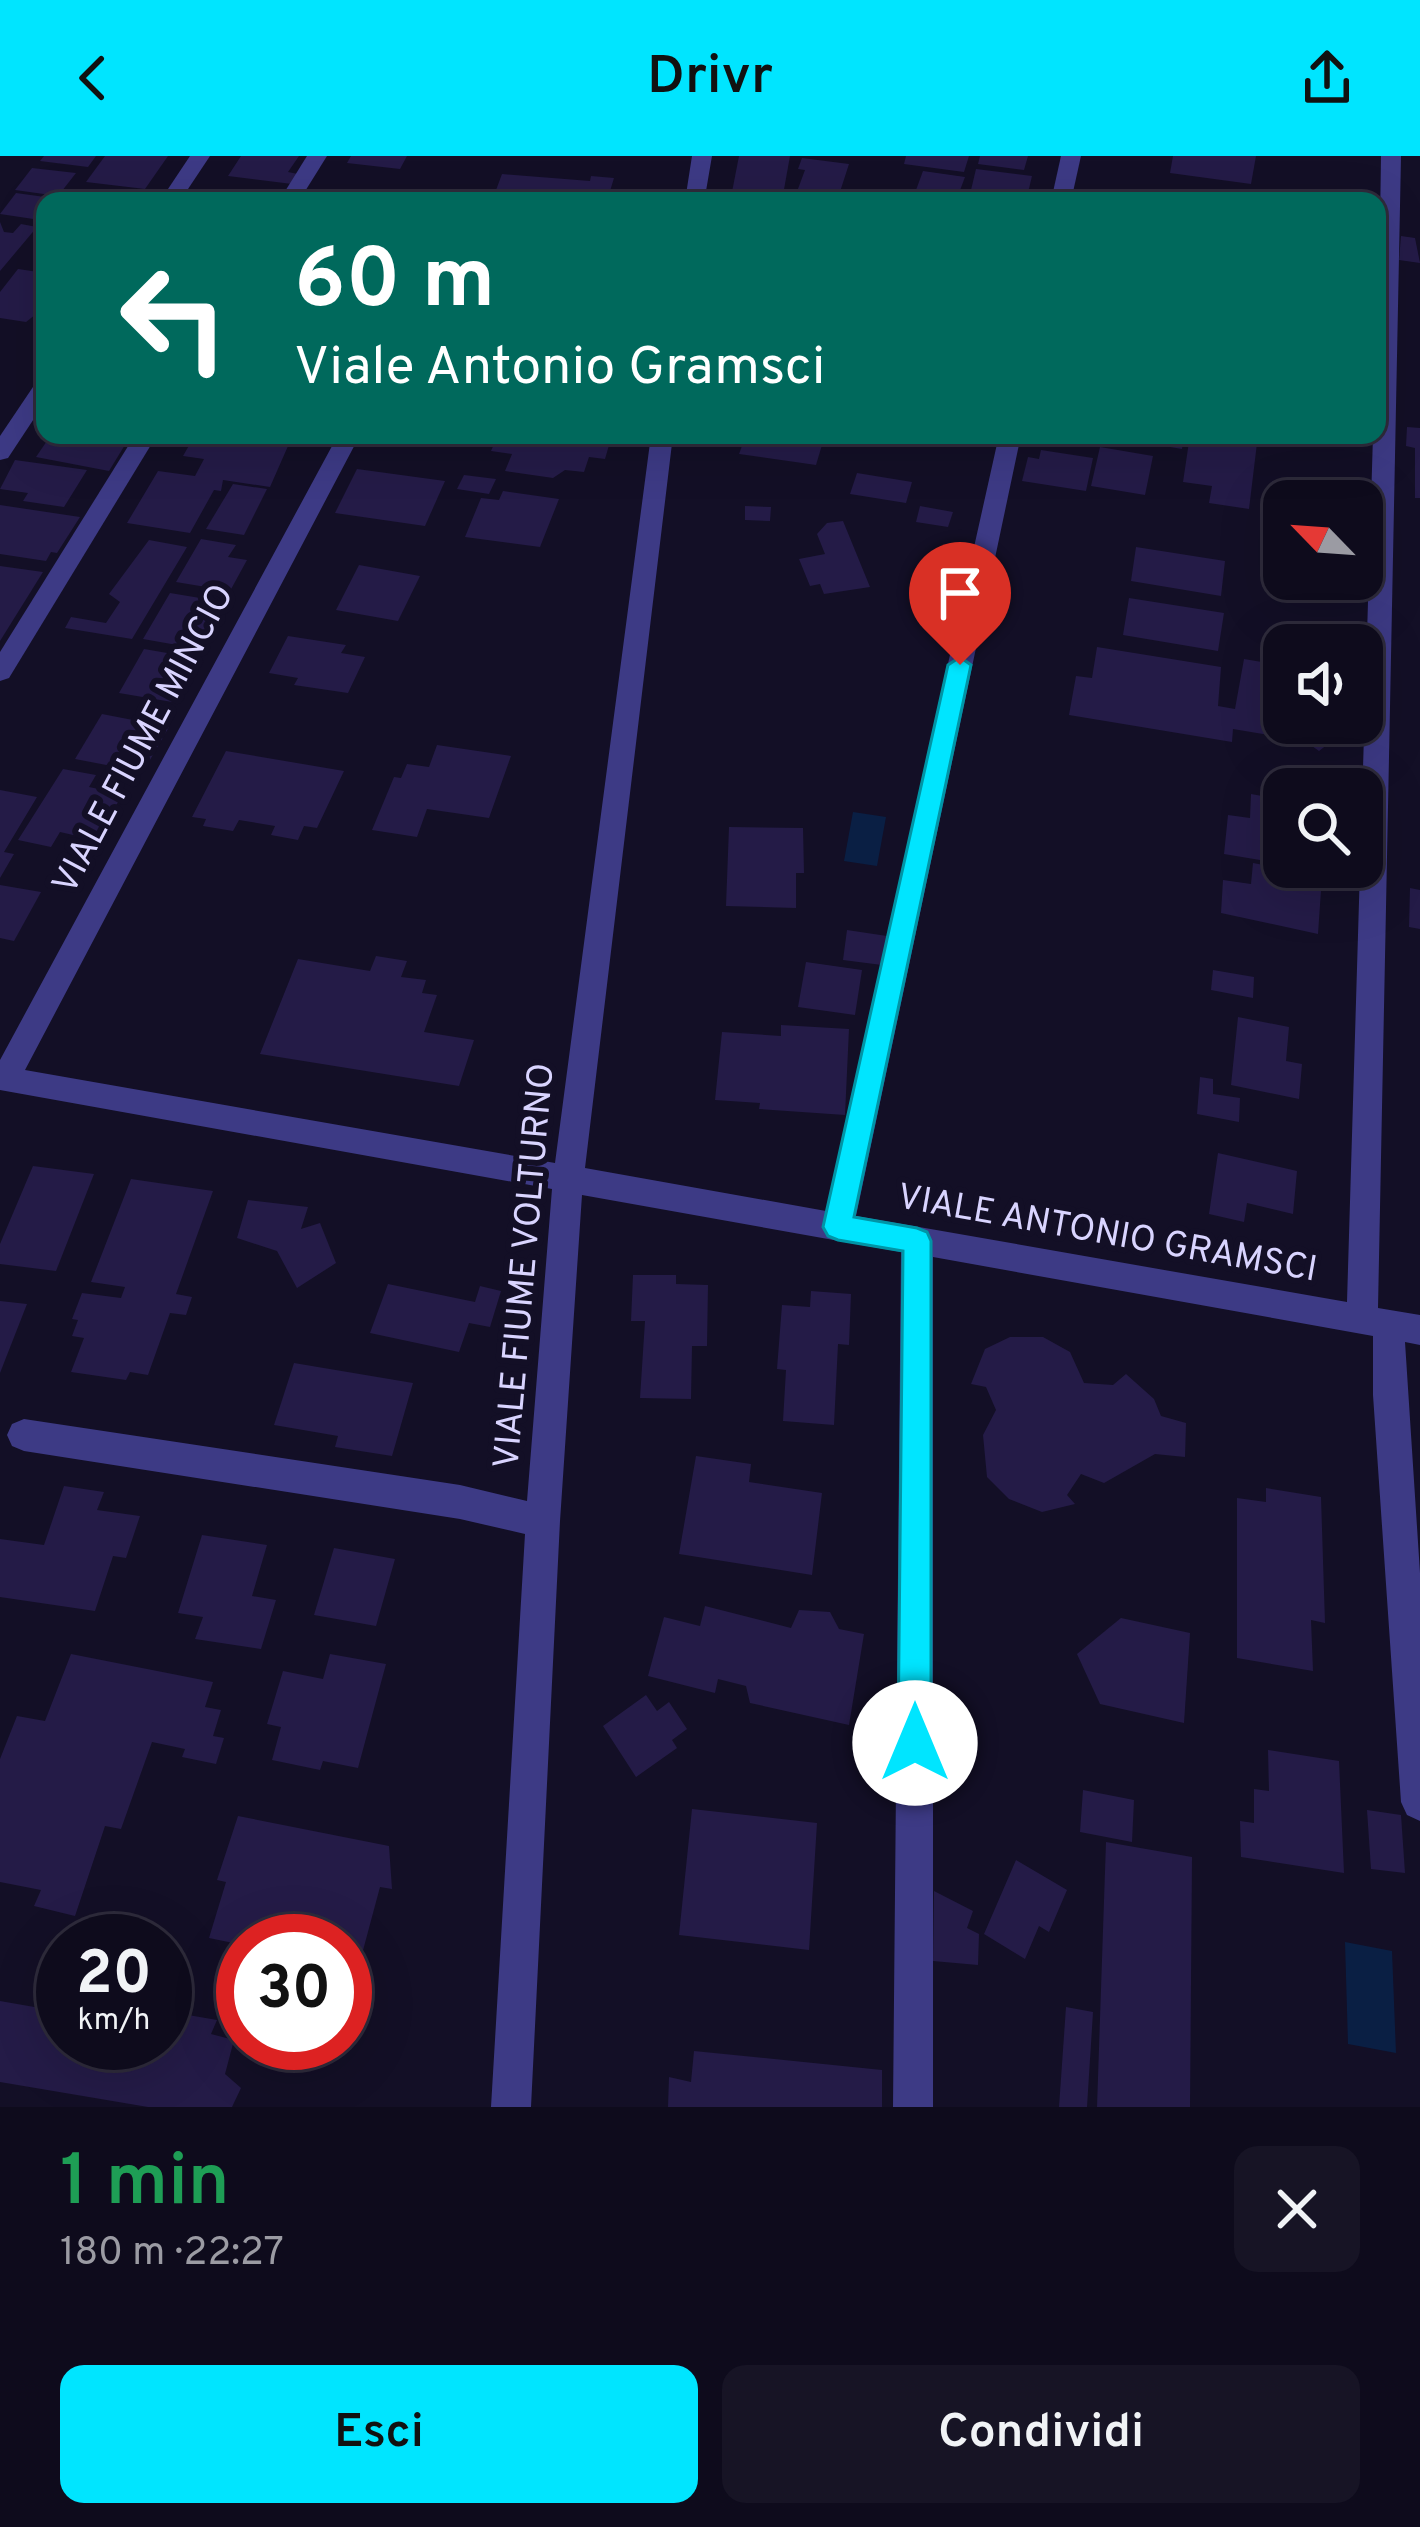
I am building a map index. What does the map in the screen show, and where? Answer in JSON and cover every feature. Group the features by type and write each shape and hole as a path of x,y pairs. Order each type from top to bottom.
{"street":[{"path":"176,192 200,156"},
{"path":"294,192 316,156"},
{"path":"696,192 702,156"},
{"path":"1063,192 1071,156"},
{"path":"1391,156 1389,1395 1420,1802"},
{"path":"0,453 36,399"},
{"path":"0,672 140,444"},
{"name":"VIALE FIUME MINCIO","path":"3,1079 344,444"},
{"name":"VIALE FIUME VOLTURNO","path":"511,2107 543,1521 568,1179 661,444"},
{"path":"838,1227 1008,444"},
{"name":"VIALE ANTONIO GRAMSCI","path":"3,1079 1390,1325"},
{"path":"913,2107 917,1241"},
{"path":"24,1435 460,1502 543,1521"}],"water":[{"path":"853,812 886,817 877,866 844,861"},
{"path":"1345,1942 1392,1951 1396,2053 1348,2044"}],"building":[{"path":"44,156 96,156 88,167 40,161"},
{"path":"105,156 168,156 145,189 86,182"},
{"path":"241,156 299,156 288,172 298,174 292,184 228,176"},
{"path":"351,156 407,156 400,169 347,163"},
{"path":"739,156 790,156 784,192 732,192"},
{"path":"906,156 969,156 964,172 904,164"},
{"path":"980,156 1028,156 1024,170 978,164"},
{"path":"1173,156 1256,156 1251,184 1170,173"},
{"path":"802,158 849,164 840,192 797,192 805,170 798,169"},
{"path":"32,168 76,173 61,192 15,190"},
{"path":"976,169 1032,176 1028,192 971,190"},
{"path":"923,171 965,177 959,192 915,192"},
{"path":"502,174 590,181 591,176 614,178 610,192 495,192"},
{"path":"16,193 36,196 36,219 0,214"},
{"path":"0,222 4,232 13,233 21,224 36,227 36,228 0,271"},
{"path":"1401,236 1415,238 1420,263 1399,260"},
{"path":"18,269 36,272 36,314 26,322 0,318 0,292"},
{"path":"1407,427 1420,428 1420,498 1415,498 1415,448 1406,446"},
{"path":"45,444 126,444 109,471 36,457"},
{"path":"190,444 289,444 270,487 223,480 221,491 214,490 190,533 127,523 158,471 195,476 204,459 183,456"},
{"path":"494,444 609,444 605,459 589,457 584,472 565,470 553,478 505,471 512,454 491,451"},
{"path":"743,444 822,444 816,465 739,454"},
{"path":"1189,444 1257,444 1249,509 1209,503 1212,486 1183,482"},
{"path":"1100,447 1153,456 1145,495 1091,486"},
{"path":"1041,450 1093,458 1086,491 1022,481 1028,457 1039,459"},
{"path":"15,460 87,470 64,507 23,501 28,493 0,489"},
{"path":"357,469 445,481 425,526 335,513"},
{"path":"857,473 912,482 906,503 850,494"},
{"path":"464,475 496,479 489,494 457,489"},
{"path":"233,484 267,489 244,535 206,529"},
{"path":"503,491 559,499 540,547 465,537 481,498 499,500"},
{"path":"0,505 80,517 57,553 51,552 46,561 0,554"},
{"path":"745,506 771,507 770,521 745,520"},
{"path":"920,506 953,512 948,527 916,522"},
{"path":"843,521 870,587 824,594 820,584 810,586 799,559 825,554 817,534 827,523"},
{"path":"201,539 236,545 228,557 247,560 230,591 176,582"},
{"path":"149,540 187,547 132,639 65,628 71,617 106,623 120,602 109,594"},
{"path":"1136,547 1225,561 1221,596 1131,581"},
{"path":"359,565 420,576 398,621 336,610"},
{"path":"0,566 43,572 0,641"},
{"path":"170,593 224,602 205,634 185,631 177,645 143,639"},
{"path":"1129,598 1224,613 1218,651 1123,635"},
{"path":"288,636 346,645 341,653 365,657 348,693 294,685 298,678 269,673"},
{"path":"1097,647 1221,667 1218,706 1235,709 1244,659 1263,662 1263,734 1233,729 1232,742 1069,715 1076,676 1092,678"},
{"path":"144,649 202,659 178,703 119,693"},
{"path":"102,714 169,727 143,772 75,759"},
{"path":"437,745 511,756 489,818 427,809 417,837 372,830 394,777 401,778 407,764 429,767"},
{"path":"226,751 344,771 317,828 304,826 298,840 271,835 275,826 239,820 233,831 203,826 206,819 192,817"},
{"path":"63,769 96,775 89,787 123,794 95,840 60,832 51,847 18,840"},
{"path":"0,790 37,797 4,852 14,854 0,878"},
{"path":"1251,794 1263,796 1263,860 1224,854 1228,815 1250,818"},
{"path":"729,827 803,828 804,873 796,873 796,908 726,906"},
{"path":"1253,863 1263,865 1263,888 1321,888 1318,934 1221,913 1223,880 1251,884"},
{"path":"0,885 41,892 14,941 0,938"},
{"path":"1410,888 1420,890 1420,929 1409,927"},
{"path":"847,930 887,936 882,965 843,960"},
{"path":"376,956 407,961 401,977 426,980 422,993 437,995 424,1032 474,1040 459,1086 260,1054 298,959 370,971"},
{"path":"806,962 862,970 855,1015 798,1007"},
{"path":"1213,970 1254,977 1253,998 1211,990"},
{"path":"1238,1017 1289,1027 1286,1061 1302,1064 1299,1099 1231,1085"},
{"path":"781,1025 849,1029 845,1115 759,1109 760,1103 715,1100 722,1032 781,1036"},
{"path":"1200,1077 1213,1079 1213,1094 1240,1098 1239,1122 1197,1114"},
{"path":"1218,1153 1297,1171 1293,1214 1247,1203 1244,1222 1209,1214"},
{"path":"33,1166 94,1174 56,1271 0,1264 0,1244"},
{"path":"131,1179 213,1191 176,1294 192,1297 186,1315 170,1313 148,1375 130,1372 126,1380 71,1372 84,1338 72,1336 78,1320 72,1319 82,1293 121,1298 125,1287 91,1282"},
{"path":"248,1200 308,1207 301,1229 320,1223 336,1263 297,1288 277,1251 237,1238"},
{"path":"633,1275 676,1275 676,1284 708,1285 707,1346 692,1346 691,1399 640,1398 645,1321 631,1321"},
{"path":"388,1284 475,1302 480,1286 501,1291 490,1327 469,1323 459,1352 370,1333"},
{"path":"811,1291 851,1294 849,1345 838,1344 834,1425 783,1421 786,1370 777,1369 782,1305 810,1307"},
{"path":"0,1301 27,1304 0,1373"},
{"path":"1010,1337 1043,1337 1070,1352 1084,1383 1113,1385 1126,1374 1154,1399 1161,1416 1186,1423 1185,1457 1155,1454 1104,1483 1081,1474 1067,1495 1075,1504 1042,1512 1009,1499 987,1477 983,1435 996,1410 986,1387 971,1384 985,1349"},
{"path":"294,1363 413,1383 392,1456 335,1447 338,1436 274,1425"},
{"path":"696,1456 751,1464 749,1482 822,1493 812,1575 679,1554"},
{"path":"64,1486 104,1492 97,1510 140,1516 126,1558 113,1556 95,1611 0,1597 0,1539 44,1545"},
{"path":"1266,1488 1321,1497 1325,1623 1311,1620 1313,1671 1237,1658 1237,1498 1266,1502"},
{"path":"202,1535 267,1545 252,1596 276,1600 261,1649 195,1639 203,1617 178,1613"},
{"path":"334,1548 395,1559 376,1626 314,1615"},
{"path":"705,1606 791,1628 799,1610 830,1612 839,1629 864,1634 849,1725 750,1703 746,1686 718,1679 715,1693 648,1676 664,1617 700,1626"},
{"path":"1121,1618 1190,1633 1184,1723 1100,1704 1077,1654"},
{"path":"71,1654 213,1682 205,1707 221,1710 213,1736 224,1738 216,1764 182,1757 185,1749 152,1742 121,1829 105,1826 76,1914 34,1906 41,1890 0,1882 0,1759 17,1716 45,1721"},
{"path":"330,1654 386,1664 358,1768 323,1761 320,1770 272,1760 281,1727 267,1724 283,1671 323,1679"},
{"path":"646,1695 657,1711 669,1702 687,1729 672,1740 677,1748 636,1777 603,1726"},
{"path":"1268,1750 1339,1761 1344,1873 1241,1857 1240,1821 1254,1823 1254,1789 1269,1791"},
{"path":"1083,1790 1134,1800 1132,1842 1080,1832"},
{"path":"692,1809 817,1823 809,1950 679,1935"},
{"path":"1367,1810 1401,1815 1405,1873 1371,1869"},
{"path":"238,1816 389,1846 392,1889 380,1887 372,1917 216,1914 226,1882 217,1880"},
{"path":"1106,1842 1192,1857 1190,2107 1097,2107"},
{"path":"1016,1860 1067,1890 1049,1932 1039,1926 1025,1959 984,1934"},
{"path":"934,1891 973,1911 967,1928 979,1934 978,1965 933,1961"},
{"path":"0,2001 36,2007 36,2070 192,2070 192,2016 216,2020 211,2034 216,2035 216,2070 226,2070 241,2088 232,2107 148,2107 0,2082"},
{"path":"1066,2007 1093,2012 1087,2107 1059,2107"},
{"path":"694,2051 882,2070 882,2107 668,2107 669,2077 691,2082"}],"route":[{"path":"915,1743 917,1241 838,1227 960,665"}]}
